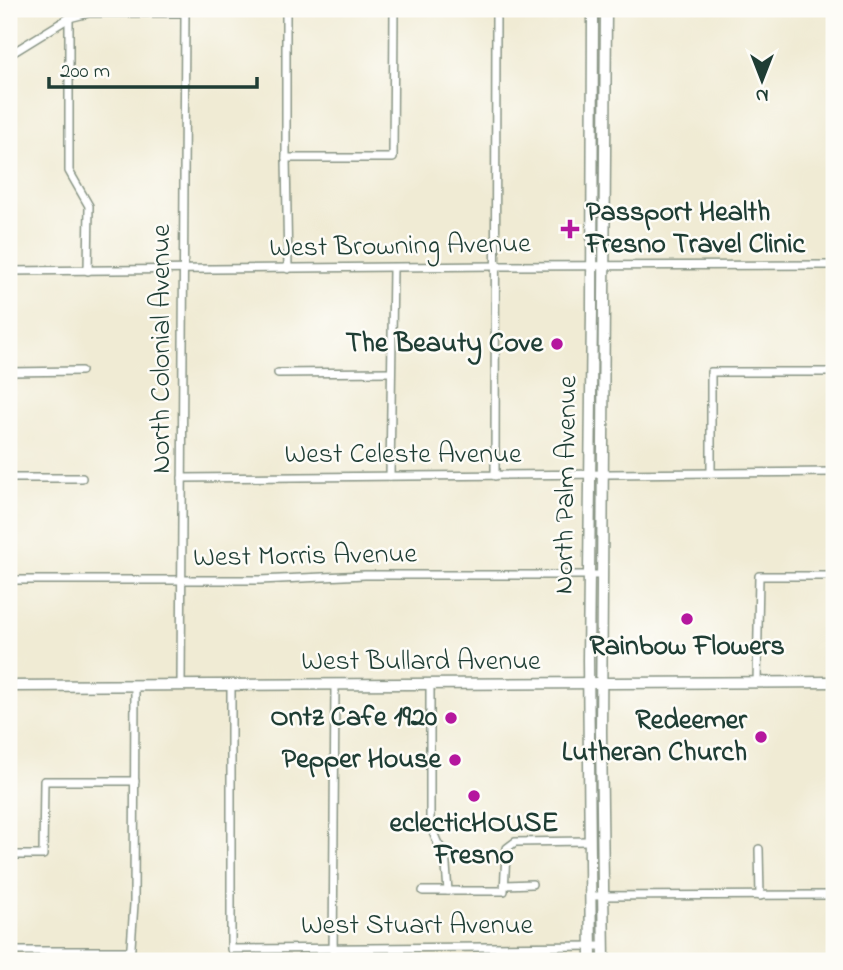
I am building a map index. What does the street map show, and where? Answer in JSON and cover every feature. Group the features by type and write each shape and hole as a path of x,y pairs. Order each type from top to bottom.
{"main road":[{"name":"North Palm Avenue","path":"593,9 603,474 601,684 604,961"},
{"name":"North Palm Avenue","path":"591,961 588,684 590,475 606,9"},
{"name":"West Bullard Avenue","path":"9,686 834,682"},
{"path":"589,778 595,783 596,822 603,849"}],"street":[{"path":"286,9 285,158 288,269"},
{"path":"285,158 393,158 394,9"},
{"path":"495,475 496,9"},
{"path":"9,55 69,18 89,13 186,11"},
{"name":"North Colonial Avenue","path":"181,686 186,11"},
{"path":"69,18 69,171 89,206 88,271"},
{"name":"West Browning Avenue","path":"9,271 834,265"},
{"path":"390,476 393,268"},
{"path":"9,372 82,371"},
{"path":"278,373 391,372"},
{"path":"711,473 711,372 834,372"},
{"name":"West Celeste Avenue","path":"182,478 834,472"},
{"path":"9,478 82,478"},
{"name":"West Morris Avenue","path":"9,580 260,580 365,575 601,575"},
{"path":"757,683 759,576 834,576"},
{"path":"430,684 430,825 445,853 448,891"},
{"path":"333,961 335,685"},
{"path":"130,961 134,904 135,686"},
{"name":"West Stuart Avenue","path":"231,686 231,949 604,946"},
{"path":"9,855 43,855 44,781 135,781"},
{"path":"423,891 504,891 506,853 511,844 523,841 589,841"},
{"path":"760,849 760,896"},
{"path":"505,885 532,884"},
{"path":"590,896 834,895"},
{"path":"9,951 130,951"}],"place":[{"name":"Passport Health Fresno Travel Clinic","path":"570,229"},
{"name":"The Beauty Cove","path":"557,344"},
{"name":"Rainbow Flowers","path":"687,619"},
{"name":"Ontz Cafe 1920","path":"451,718"},
{"name":"Redeemer Lutheran Church","path":"761,737"},
{"name":"Pepper House","path":"455,760"},
{"name":"eclecticHOUSE Fresno","path":"474,796"}]}
